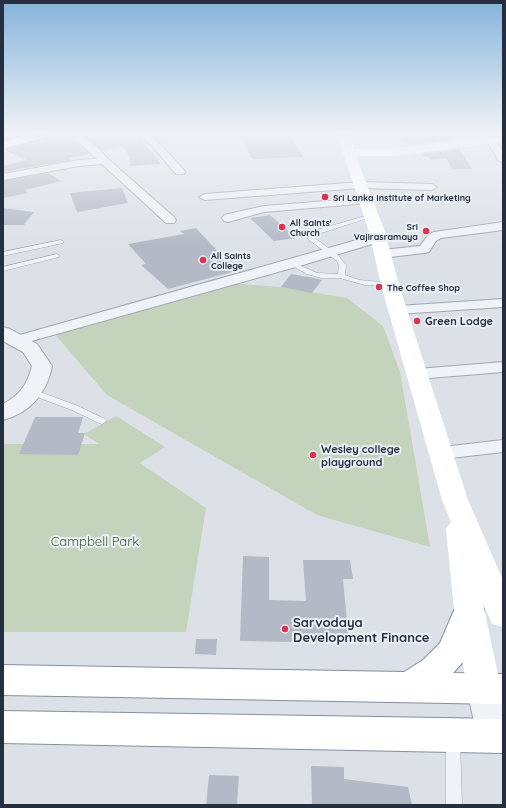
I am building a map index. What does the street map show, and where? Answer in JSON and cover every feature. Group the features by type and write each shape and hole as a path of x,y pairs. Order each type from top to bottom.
{"main road":[{"path":"355,171 380,246 390,285 455,500 503,616"},
{"path":"3,680 493,689 469,610 455,500"},
{"path":"409,687 435,670 452,652 469,610"},
{"path":"3,727 499,736"}],"street":[{"path":"3,177 37,171"},
{"path":"115,171 170,220"},
{"path":"228,218 264,209 366,201 432,187"},
{"path":"205,197 366,201"},
{"path":"9,337 292,264 331,252 380,246 424,249 432,238 438,235 503,226"},
{"path":"398,310 503,302"},
{"path":"3,413 23,403 40,381 42,366 30,348 9,337"},
{"path":"418,374 503,367"},
{"path":"442,453 503,446"},
{"path":"493,689 499,736"}],"lane":[{"path":"341,276 343,270 342,263 331,252 310,238 309,235 366,201"},
{"path":"3,254 61,242"},
{"path":"3,269 57,256"},
{"path":"292,264 316,276 341,276 352,282 390,285"},
{"path":"32,392 75,408 102,421"},
{"path":"453,736 454,805"}],"green space":[{"name":"Wesley college playground","path":"229,283 281,287 347,298 383,326 400,372 430,547 317,515 107,395 53,332"},
{"name":"Campbell Park","path":"116,416 165,447 140,463 206,508 186,632 3,632 3,444 99,444 84,434"}],"building":[{"path":"48,173 61,181 25,190 28,193 3,198 3,181"},
{"path":"122,188 128,203 77,212 70,193"},
{"path":"3,208 34,212 24,225 3,225"},
{"name":"All Saints' Church","path":"270,215 295,238 274,241 250,218"},
{"path":"196,228 236,271 168,289 141,265 146,264 128,244 184,234 180,231"},
{"path":"291,274 322,280 312,293 281,287"},
{"path":"35,417 83,417 78,433 85,433 78,455 19,454"},
{"path":"243,556 269,557 269,600 306,601 303,560 350,560 353,579 343,579 349,643 240,641"},
{"path":"196,639 217,639 216,655 195,654"},
{"path":"311,766 344,767 344,779 408,787 412,805 312,805"},
{"path":"209,775 239,776 237,805 206,805"}],"place":[{"name":"Sri Lanka Institute of Marketing","path":"325,197"},
{"name":"All Saints' Church","path":"282,227"},
{"name":"Sri Vajirasramaya","path":"426,231"},
{"name":"All Saints College","path":"203,260"},
{"name":"The Coffee Shop","path":"379,287"},
{"name":"Green Lodge","path":"417,321"},
{"name":"Wesley college playground","path":"313,455"},
{"name":"Sarvodaya Development Finance","path":"285,629"}]}
